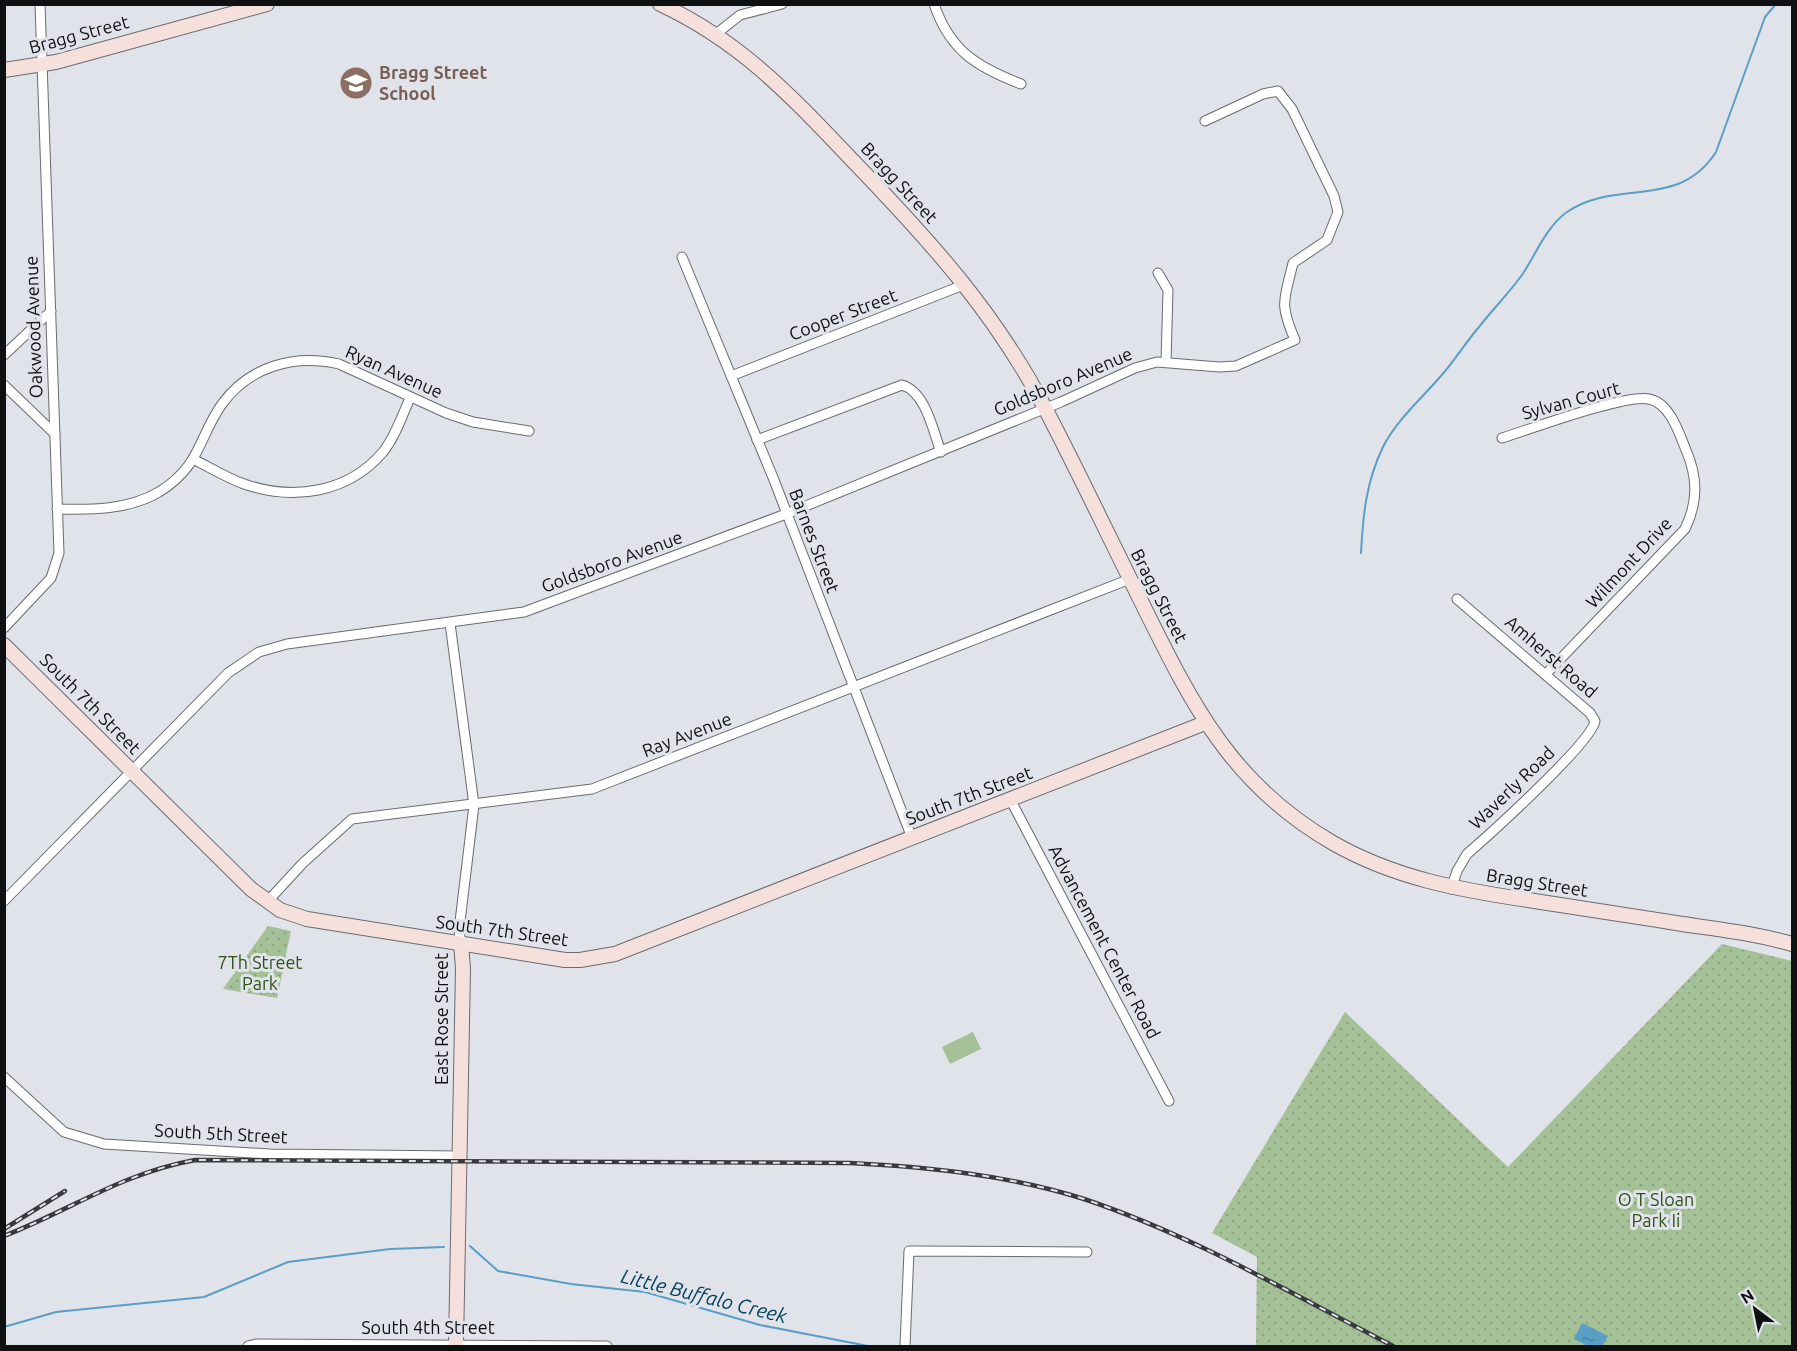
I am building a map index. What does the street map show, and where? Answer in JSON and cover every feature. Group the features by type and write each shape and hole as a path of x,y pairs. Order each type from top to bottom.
{"street":[{"name":"Oakwood Avenue","path":"4,628 51,578 59,553 44,64 40,4"},
{"name":"Bragg Street","path":"4,70 44,64 248,7 267,4"},
{"name":"Bragg Street","path":"660,4 716,34 782,86 906,216 966,285 1018,360 1045,408 1189,698 1205,723 1247,777 1298,820 1331,842 1364,859 1399,873 1451,889 1736,932 1792,944"},
{"path":"716,34 740,15 782,4"},
{"path":"933,4 950,38 969,59 987,71 1021,84"},
{"name":"Goldsboro Avenue","path":"4,901 228,673 259,652 287,644 524,612 786,514 941,452 1135,368 1166,362 1219,367 1236,366 1296,340 1284,314 1283,305 1293,263 1327,240 1338,212 1334,196 1292,109 1278,91 1263,94 1205,121"},
{"name":"Barnes Street","path":"682,257 757,440 912,838"},
{"path":"1158,273 1168,290 1166,362"},
{"name":"Cooper Street","path":"731,376 966,285"},
{"path":"4,355 51,311"},
{"name":"Ryan Avenue","path":"57,509 93,510 141,501 160,491 195,460 221,405 248,378 278,364 320,359 339,364 410,398 473,422 529,430"},
{"path":"4,385 55,434"},
{"path":"757,440 902,385 910,388 920,398 941,452"},
{"path":"195,460 242,483 264,490 288,494 330,488 367,467 384,451 410,398"},
{"name":"Sylvan Court","path":"1502,438 1615,403 1650,399"},
{"name":"Wilmont Drive","path":"1546,674 1685,529 1694,510 1696,488 1692,464 1675,423 1664,408 1650,399"},
{"name":"Ray Avenue","path":"267,902 303,863 352,819 592,789 1130,579"},
{"name":"Amherst Road","path":"1457,599 1590,713"},
{"name":"East Rose Street","path":"450,623 474,804 459,930 463,968 456,1346"},
{"name":"South 7th Street","path":"4,645 267,902 280,910 307,919 564,960 600,958 1205,723"},
{"name":"Waverly Road","path":"1451,889 1456,871 1467,854 1591,733 1595,722 1590,713"},
{"name":"Advancement Center Road","path":"1010,799 1169,1101"},
{"name":"South 5th Street","path":"4,1077 64,1132 104,1144 265,1154 459,1156"},
{"path":"905,1347 909,1251 1087,1252"},
{"name":"South 4th Street","path":"249,1347 256,1344 607,1346"}],"green space":[{"name":"7Th Street Park","path":"268,926 291,931 277,998 223,989"},
{"name":"O T Sloan Park Ii","path":"1722,944 1792,961 1792,1346 1256,1346 1257,1257 1212,1233 1345,1012 1508,1167"},
{"path":"973,1032 981,1049 950,1064 942,1047"}],"water":[{"path":"1582,1323 1608,1336 1602,1346 1588,1346 1574,1339"}],"waterway":[{"path":"1361,553 1364,512 1369,486 1377,460 1388,437 1517,282 1547,233 1567,212 1586,202 1606,197 1665,188 1684,181 1701,170 1716,152 1765,17 1776,4"},
{"name":"Little Buffalo Creek","path":"470,1246 498,1271 571,1284 645,1292 760,1325 868,1346"},
{"name":"Little Buffalo Creek","path":"4,1327 56,1312 204,1297 288,1262 390,1249 444,1247"}],"railway":[{"path":"4,1236 120,1183 168,1166 195,1160 850,1163 909,1167 997,1178 1084,1199 1164,1230 1241,1266 1393,1346"},
{"path":"4,1229 65,1191"}],"place":[{"name":"Bragg Street School","path":"356,83"}]}
